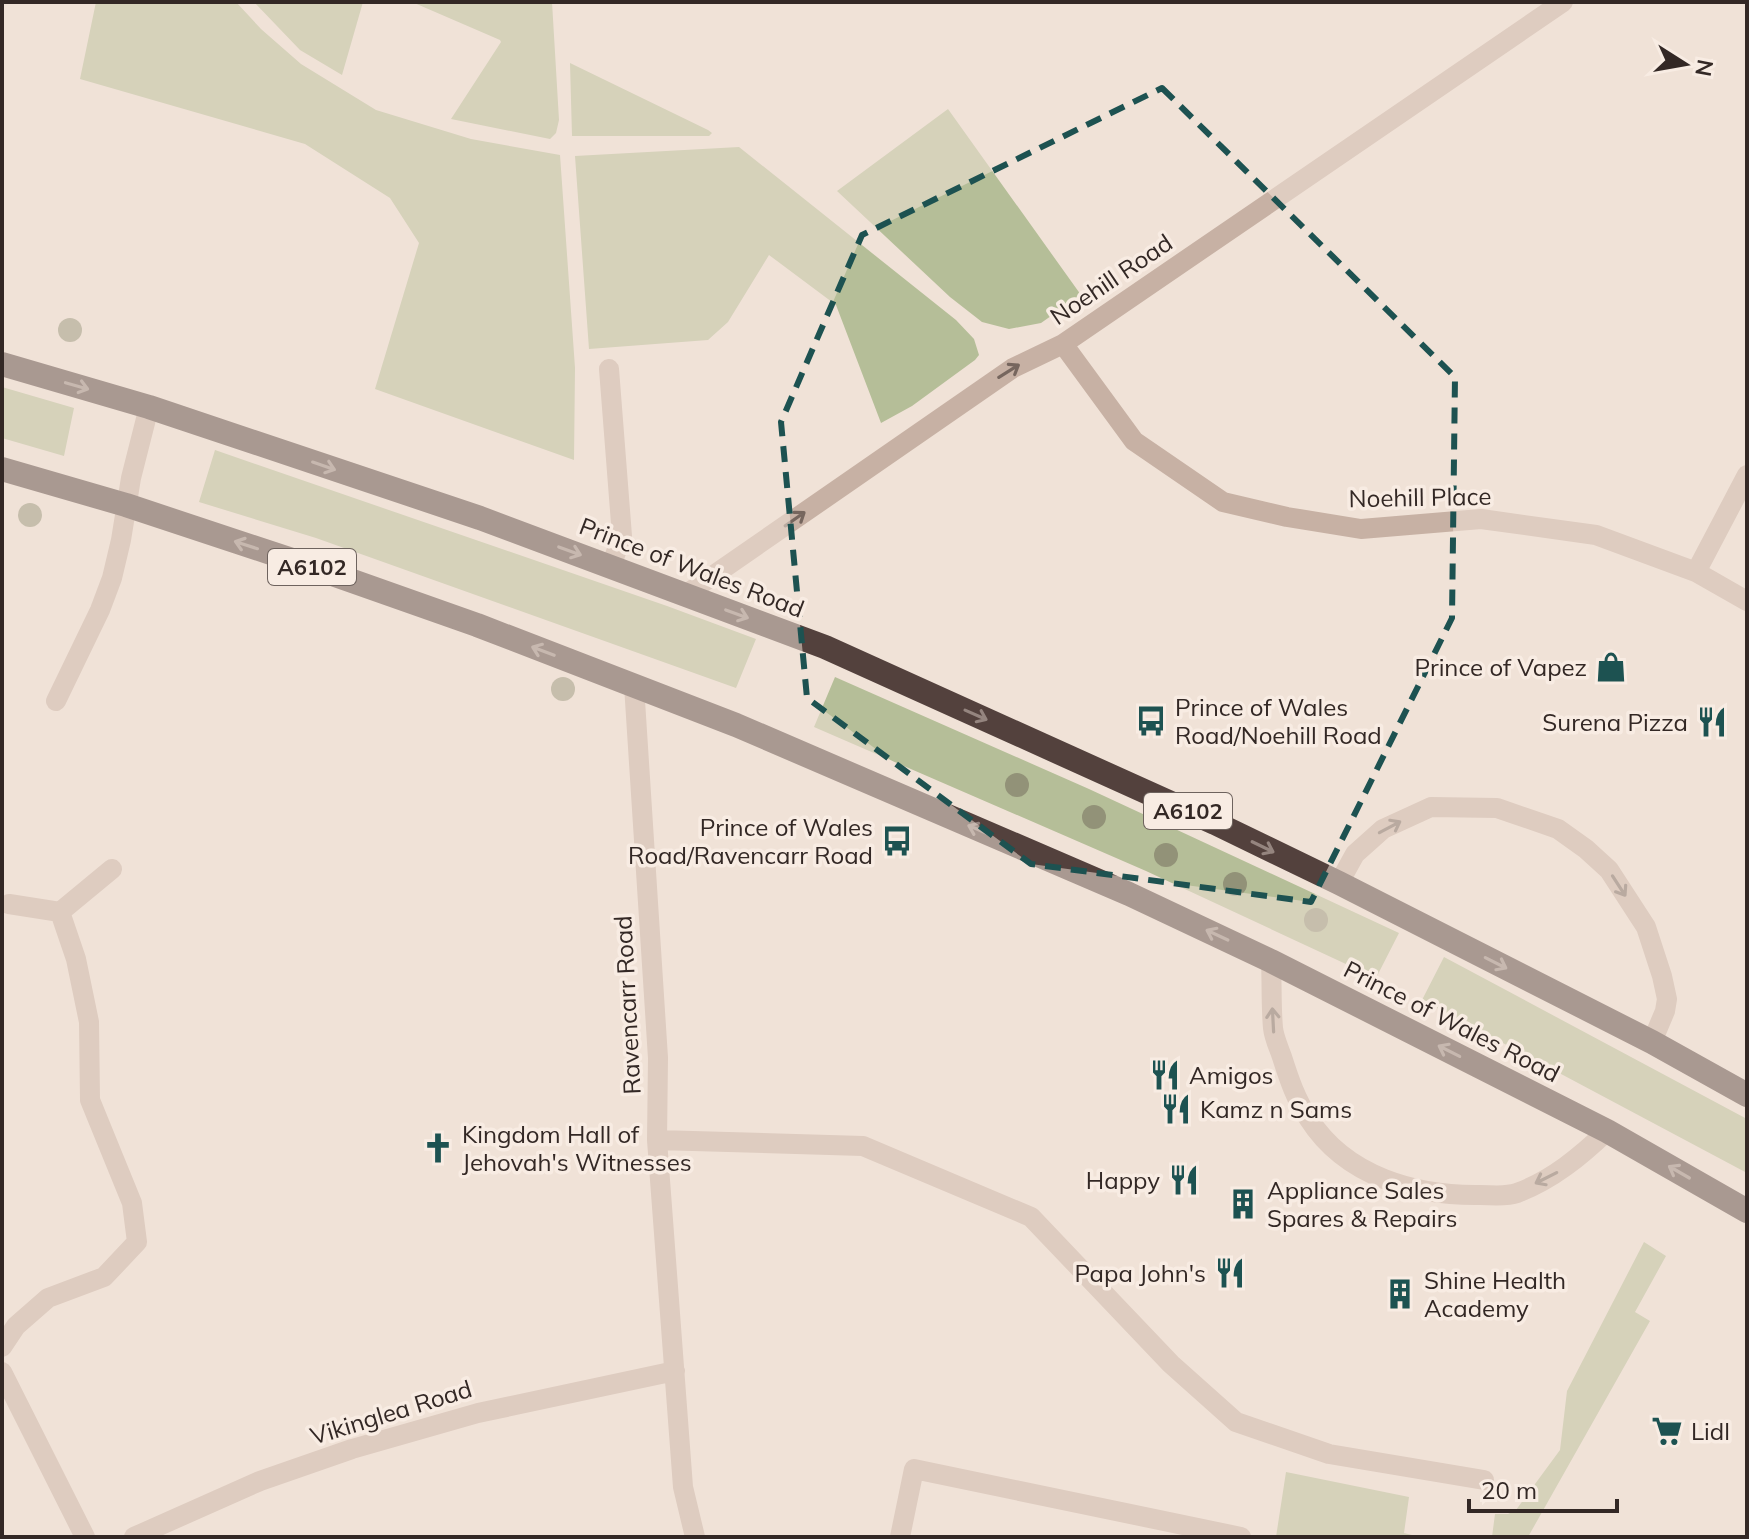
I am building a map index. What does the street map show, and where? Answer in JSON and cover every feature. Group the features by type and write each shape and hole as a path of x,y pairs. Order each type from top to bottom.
{"highway":[{"name":"Prince of Wales Road","path":"2,364 149,407 480,518 825,647 1215,823 1339,883 1652,1042 1747,1095"},
{"name":"Prince of Wales Road","path":"2,469 126,505 321,570 736,725 1115,888 1271,961 1607,1131 1747,1211"}],"street":[{"name":"Noehill Road","path":"685,595 1013,368 1063,344 1563,2"},
{"name":"Noehill Place","path":"1063,344 1134,441 1223,502 1287,517 1361,529 1481,519 1596,535 1696,572 1747,601"},
{"path":"609,369 622,536 611,566"},
{"path":"56,701 112,578 131,478 149,407"},
{"path":"1696,572 1747,475"},
{"name":"Ravencarr Road","path":"634,685 658,1058 657,1140 683,1487 695,1537"},
{"path":"1339,883 1355,854 1383,829 1431,807 1497,808 1558,829 1609,870 1646,927 1667,999 1652,1042"},
{"path":"9,904 60,912 112,869"},
{"path":"2,1347 16,1326 48,1298 104,1277 137,1242 132,1203 90,1100 89,1022 76,959 60,912"},
{"path":"1271,961 1273,1031 1294,1092 1309,1121 1330,1145 1357,1166 1388,1182 1452,1196 1515,1194 1560,1171 1607,1131"},
{"path":"657,1140 863,1146 1031,1217 1171,1364 1236,1422 1329,1454 1484,1480"},
{"name":"Vikinglea Road","path":"134,1537 260,1481 352,1449 478,1413 675,1371"},
{"path":"2,1372 85,1537"},
{"path":"900,1537 914,1469 1241,1537"}],"highlighted area":[{"path":"1162,88 1455,377 1452,618 1311,902 1031,864 807,698 781,422 862,235"}],"green space":[{"path":"96,2 236,2 301,64 376,110 471,139 560,155 575,368 574,460 375,389 419,243 390,198 305,144 80,79"},
{"path":"254,2 363,2 342,75 300,50"},
{"path":"412,2 552,2 559,120 556,133 550,139 451,119 501,42"},
{"path":"570,63 712,133 709,136 572,136"},
{"path":"948,109 1081,295 1041,323 1009,329 982,322 950,297 837,191"},
{"path":"739,147 956,320 974,339 979,355 975,360 912,406 881,423 836,305 769,255 728,322 708,340 589,349 575,156"},
{"path":"2,387 74,408 64,456 2,438"},
{"path":"215,450 756,639 736,688 316,538 199,502"},
{"path":"835,677 1089,789 1399,933 1376,978 1146,871 814,727"},
{"path":"1444,957 1747,1119 1747,1173 1422,1000"},
{"path":"1644,1242 1666,1256 1635,1312 1650,1321 1528,1537 1492,1537 1495,1514 1508,1514 1516,1510 1560,1450 1567,1391"},
{"path":"1286,1472 1409,1497 1404,1533 1420,1537 1276,1537"}],"place":[{"name":"Prince of Vapez","path":"1611,667"},
{"name":"Prince of Wales Road/Noehill Road","path":"1151,721"},
{"name":"Surena Pizza","path":"1712,722"},
{"name":"Prince of Wales Road/Ravencarr Road","path":"897,841"},
{"name":"Amigos","path":"1165,1075"},
{"name":"Kamz n Sams","path":"1176,1109"},
{"name":"Kingdom Hall of Jehovah's Witnesses","path":"438,1148"},
{"name":"Happy","path":"1184,1180"},
{"name":"Appliance Sales Spares & Repairs","path":"1243,1204"},
{"name":"Papa John's","path":"1230,1273"},
{"name":"Shine Health Academy","path":"1400,1294"},
{"name":"Lidl","path":"1667,1431"}]}
